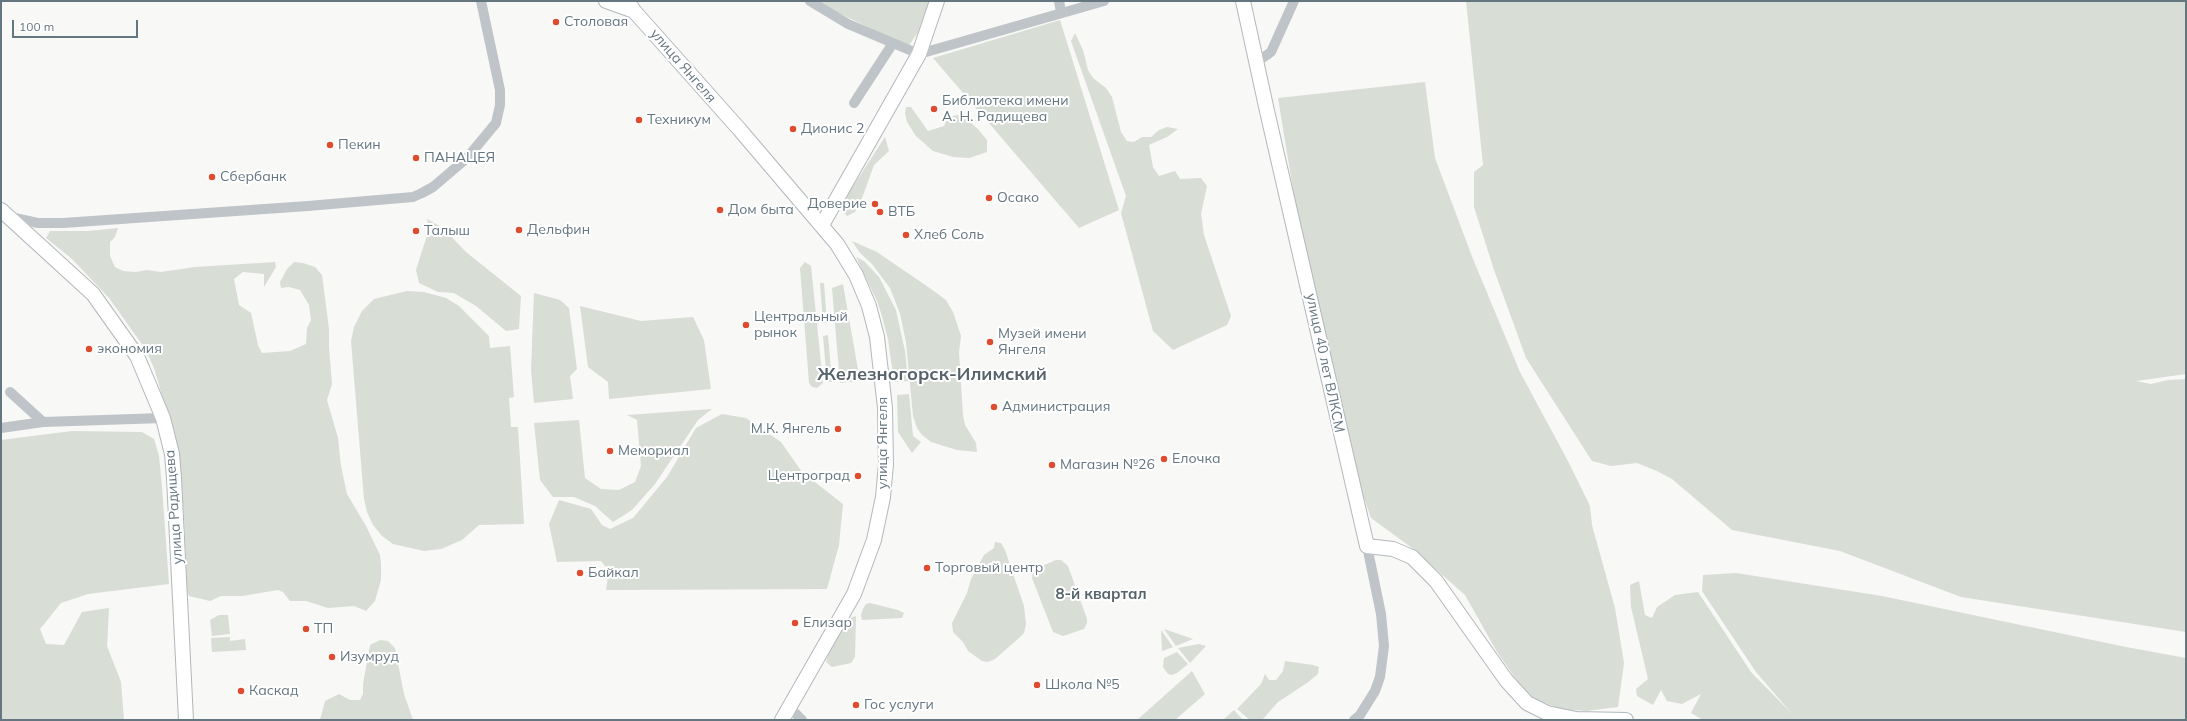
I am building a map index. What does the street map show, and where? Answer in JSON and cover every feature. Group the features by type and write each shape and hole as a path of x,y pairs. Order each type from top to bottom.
{"street":[{"path":"5,214 38,224 63,223 368,201 413,197 422,193 433,187 467,158 496,122 500,105 500,90 481,1"},
{"path":"606,1 631,6"},
{"path":"810,1 848,24 919,54 993,34 1061,12 1104,1"},
{"path":"822,225 919,54 937,1"},
{"path":"1059,1 1061,12"},
{"name":"улица 40 лет ВЛКСМ","path":"1243,1 1257,62 1266,111 1367,546 1381,614 1384,646 1380,677 1375,691 1360,715 1354,720"},
{"path":"1257,62 1271,52 1294,1"},
{"name":"улица Янгеля","path":"631,6 837,244 856,275 869,306 876,337 885,408 886,464 884,497 874,540 862,575 826,646 782,720"},
{"path":"854,103 893,43"},
{"name":"улица Радищева","path":"5,214 93,294 137,356 163,418 172,454 174,478 186,720"},
{"path":"10,392 43,422"},
{"path":"1,428 43,422 163,418"},
{"path":"1367,546 1393,549 1412,557 1436,581 1506,680 1527,703 1547,713 1576,719 1626,720"},
{"path":"790,708 802,720"}],"shaded area":[{"path":"820,1 928,1 928,4 918,32 908,47 837,12"},
{"path":"1466,1 2186,1 2186,374 2136,381 2151,384 2168,380 2186,379 2186,632 1961,597 1840,551 1732,530 1672,479 1657,471 1637,463 1611,466 1592,461 1526,358 1494,270 1474,207 1474,172 1483,165"},
{"path":"1060,20 1119,210 1079,228 933,58"},
{"path":"1075,33 1083,50 1088,70 1093,78 1106,88 1112,97 1121,132 1127,141 1134,142 1142,137 1151,137 1159,130 1167,127 1178,129 1167,137 1149,145 1153,167 1159,176 1175,171 1180,179 1201,178 1207,186 1201,214 1204,235 1231,316 1227,325 1173,350 1153,331 1121,213 1126,196 1071,41"},
{"path":"1425,82 1435,158 1473,259 1520,372 1569,463 1590,506 1592,525 1615,608 1624,663 1618,707 1586,711 1560,709 1528,696 1497,652 1465,595 1412,548 1371,518 1362,492 1301,239 1278,98"},
{"path":"906,107 911,107 928,131 944,126 947,119 950,117 957,115 964,117 978,129 987,140 987,152 969,158 953,157 933,151 916,136 907,122 905,113"},
{"path":"885,137 889,151 874,165 861,201 855,212 847,216 843,212 848,194"},
{"path":"427,219 443,228 466,252 521,296 519,329 506,331 476,306 454,293 438,292 419,283 416,270 429,229"},
{"path":"118,228 115,237 110,242 110,256 115,267 123,271 136,272 147,270 161,272 195,267 275,262 276,267 264,287 264,274 243,272 234,279 239,305 251,313 258,345 262,353 290,351 306,344 307,328 311,320 309,305 300,290 289,287 281,288 280,282 287,269 294,262 303,263 315,267 322,275 329,329 332,384 327,400 338,438 341,466 347,494 366,526 380,555 381,580 375,601 366,611 354,606 328,608 306,601 290,601 283,592 278,590 242,596 221,596 210,601 189,596 187,590 184,515 178,450 166,406 159,409 156,401 163,399 154,368 146,350 109,298 71,258 46,238 50,231 88,231"},
{"path":"852,241 877,252 946,300 953,312 961,336 959,352 963,415 965,425 976,443 977,452 957,450 931,442 922,435 917,428 913,416 906,342 900,314 890,288 872,264 860,253"},
{"path":"856,257 864,261 879,277 896,310 905,351 908,381 894,382 888,339 881,313 877,301"},
{"path":"805,262 811,266 823,383 817,388 812,387 809,383 800,268"},
{"path":"820,283 824,283 827,323 823,323"},
{"path":"843,284 860,381 840,383 832,288"},
{"path":"407,291 424,292 446,298 459,306 489,336 490,348 510,346 514,397 509,398 511,427 518,427 524,524 479,525 462,540 441,549 424,551 393,544 382,536 373,525 367,512 364,499 351,341 354,327 362,311 374,299"},
{"path":"534,293 560,300 569,308 577,369 570,376 573,399 534,403 531,370"},
{"path":"580,306 641,321 693,317 704,340 711,389 609,399 608,382 588,367"},
{"path":"828,335 832,382 827,382 823,336"},
{"path":"909,394 913,436 921,442 912,453 898,432 897,395"},
{"path":"712,409 698,420 655,484 632,510 613,522 595,506 574,497 553,497 540,480 534,423 579,420 585,478 601,489 619,490 635,482 641,466 637,420 627,415"},
{"path":"722,414 746,418 781,442 802,472 843,504 839,545 827,589 606,590 609,571 601,561 557,562 549,524 559,500 591,509 602,525 610,529 633,518 667,477 696,428"},
{"path":"72,431 142,432 154,439 159,456 169,584 88,594 61,603 40,629 46,644 64,645 82,612 109,608 107,646 121,682 124,720 1,720 1,440"},
{"path":"995,542 1001,543 1005,550 1024,606 1026,624 1024,633 1018,639 995,659 988,662 982,661 968,651 963,642 953,632 952,623 967,593 971,579 984,555 994,548"},
{"path":"1056,560 1061,560 1068,566 1087,619 1084,629 1063,636 1053,632 1032,578 1033,571 1037,568"},
{"path":"1736,573 1882,596 2126,647 2186,658 2186,720 1703,720 1691,713 1701,694 1682,704 1667,701 1661,690 1653,705 1637,696 1636,689 1648,679 1631,607 1630,585 1639,581 1645,615 1652,618 1657,607 1675,595 1698,592 1751,672 1793,715 1756,672 1702,591 1703,575"},
{"path":"870,603 904,613 902,618 862,620 861,615 863,609 866,604"},
{"path":"219,615 228,615 230,634 212,636 210,620"},
{"path":"856,616 855,657 851,663 832,667 826,662 829,652 850,618"},
{"path":"1164,629 1193,639 1176,646"},
{"path":"1161,630 1173,647 1162,651"},
{"path":"230,637 230,641 245,639 246,650 212,652 211,638"},
{"path":"380,640 388,641 395,648 404,694 413,720 320,720 325,701 339,694 350,700 360,700 363,694 363,684 370,645"},
{"path":"1199,644 1206,646 1190,663 1178,648"},
{"path":"1177,652 1188,664 1177,673 1172,675 1168,674 1163,667 1164,658"},
{"path":"1285,661 1319,667 1318,674 1278,702 1262,720 1250,720 1237,709 1261,684 1265,674 1269,680 1276,680 1283,671"},
{"path":"1192,671 1205,694 1175,720 1137,720"},
{"path":"1234,710 1243,720 1223,720"}],"place":[{"name":"Столовая","path":"556,22"},
{"name":"Библиотека имени А. Н. Радищева","path":"934,109"},
{"name":"Техникум","path":"639,120"},
{"name":"Дионис 2","path":"793,129"},
{"name":"Пекин","path":"330,145"},
{"name":"ПАНАЦЕЯ","path":"416,158"},
{"name":"Сбербанк","path":"212,177"},
{"name":"Осако","path":"989,198"},
{"name":"Доверие","path":"875,204"},
{"name":"Дом быта","path":"720,210"},
{"name":"ВТБ","path":"880,212"},
{"name":"Дельфин","path":"519,230"},
{"name":"Талыш","path":"416,231"},
{"name":"Хлеб Соль","path":"906,235"},
{"name":"Центральный рынок","path":"746,325"},
{"name":"Музей имени Янгеля","path":"990,342"},
{"name":"экономия","path":"89,349"},
{"name":"Администрация","path":"994,407"},
{"name":"М.К. Янгель","path":"838,429"},
{"name":"Мемориал","path":"610,451"},
{"name":"Елочка","path":"1164,459"},
{"name":"Магазин №26","path":"1052,465"},
{"name":"Центроград","path":"858,476"},
{"name":"Торговый центр","path":"927,568"},
{"name":"Байкал","path":"580,573"},
{"name":"Елизар","path":"795,623"},
{"name":"ТП","path":"306,629"},
{"name":"Изумруд","path":"332,657"},
{"name":"Школа №5","path":"1037,685"},
{"name":"Каскад","path":"241,691"},
{"name":"Гос услуги","path":"856,705"}],"district":[{"name":"Железногорск-Илимский","path":"932,375"},
{"name":"8-й квартал","path":"1101,594"}]}
